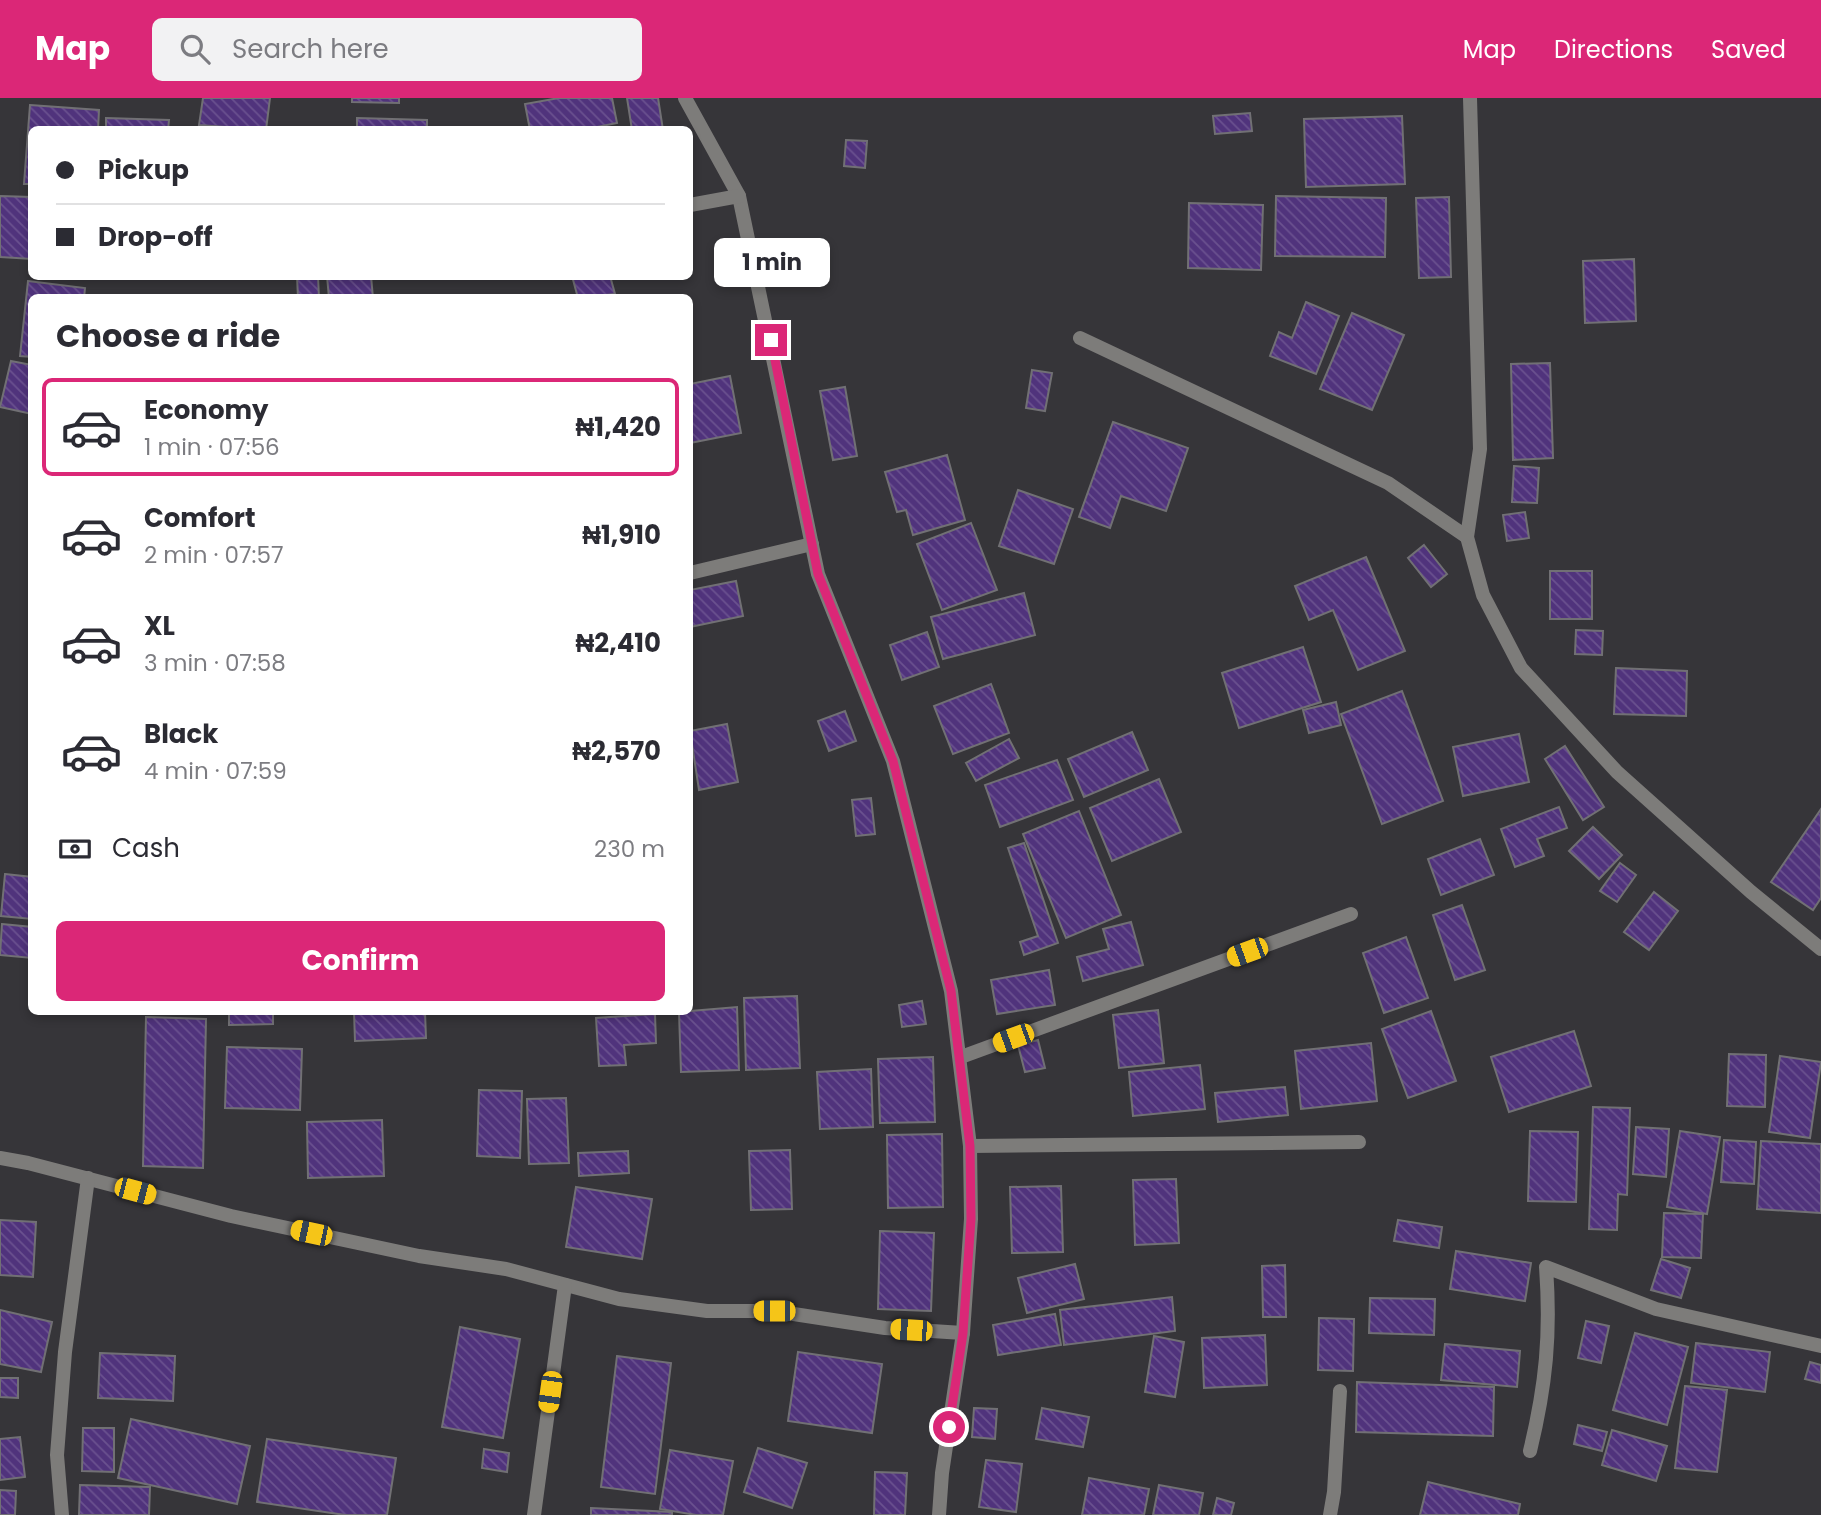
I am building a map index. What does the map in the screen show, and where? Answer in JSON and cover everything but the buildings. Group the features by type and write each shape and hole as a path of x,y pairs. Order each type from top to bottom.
{"street":[{"path":"685,98 739,196 818,574 893,761 935,918 951,991 970,1146 971,1219 963,1333 942,1474 939,1515"},
{"path":"1470,98 1480,449 1467,537 1483,595 1521,668 1617,772 1751,892 1821,949"},
{"path":"693,204 739,196"},
{"path":"1080,338 1388,483 1467,537"},
{"path":"693,572 813,544"},
{"path":"961,1057 1351,914"},
{"path":"970,1146 1359,1142"},
{"path":"0,1158 88,1178 230,1216 419,1256 506,1269 619,1299 707,1311 774,1311 885,1328 963,1333"},
{"path":"62,1515 57,1455 65,1352 88,1178"},
{"path":"1530,1451 1544,1394 1550,1322 1546,1266 1656,1309 1821,1346"},
{"path":"534,1515 565,1285"},
{"path":"1330,1515 1334,1493 1340,1391"}],"route":[{"path":"771,340 818,574 893,761 935,918 951,991 970,1146 971,1219 963,1333 949,1427"}]}
